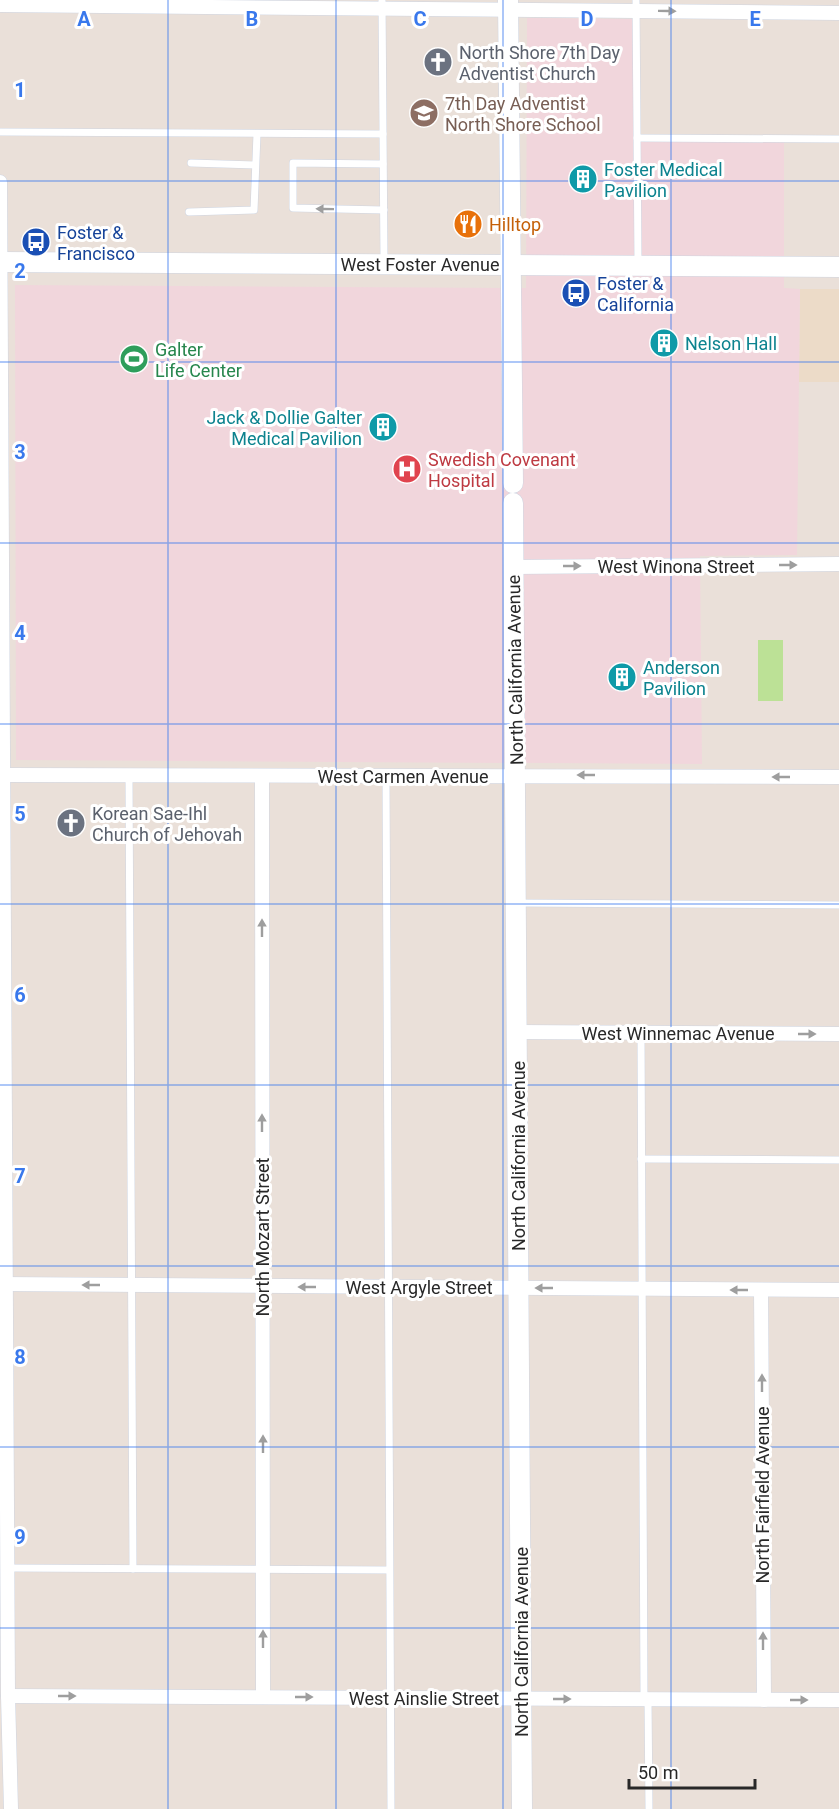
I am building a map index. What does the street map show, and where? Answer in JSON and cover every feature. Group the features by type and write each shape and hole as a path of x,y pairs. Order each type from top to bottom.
{"main road":[{"name":"North California Avenue","path":"508,5 517,903 522,1809"},
{"name":"West Foster Avenue","path":"0,262 839,267"}],"street":[{"path":"0,5 636,6 839,13"},
{"path":"0,182 3,1410 8,1568 4,1642 11,1809"},
{"name":"West Winona Street","path":"513,567 839,564"},
{"name":"West Carmen Avenue","path":"3,775 839,777"},
{"name":"North Mozart Street","path":"262,777 263,1697"},
{"name":"West Winnemac Avenue","path":"517,1032 839,1034"},
{"name":"West Argyle Street","path":"3,1284 839,1290"},
{"name":"North Fairfield Avenue","path":"761,1290 764,1700"},
{"name":"West Ainslie Street","path":"8,1696 839,1700"}],"lane":[{"path":"382,4 384,264"},
{"path":"636,6 638,266"},
{"path":"0,132 383,134"},
{"path":"189,212 254,210 257,134"},
{"path":"637,138 839,140"},
{"path":"191,163 255,165"},
{"path":"383,164 293,163 293,197 294,208 384,210"},
{"path":"129,776 133,1569"},
{"path":"386,776 391,1809"},
{"path":"517,903 839,904"},
{"path":"641,1033 641,1289 649,1809"},
{"path":"641,1159 839,1160"},
{"path":"8,1568 390,1570"}],"shaded area":[{"name":"Swedish Covenant Hospital","path":"527,18 635,19 636,140 784,141 784,288 800,289 797,555 700,556 702,764 16,760 15,285 526,288"},
{"path":"800,289 839,289 839,382 799,382"}],"green space":[{"path":"758,640 783,640 783,701 758,701"}],"place":[{"name":"North Shore 7th Day Adventist Church","path":"438,62"},
{"name":"7th Day Adventist North Shore School","path":"424,113"},
{"name":"Foster Medical Pavilion","path":"583,179"},
{"name":"Hilltop","path":"468,224"},
{"name":"Foster & Francisco","path":"36,242"},
{"name":"Foster & California","path":"576,293"},
{"name":"Nelson Hall","path":"664,343"},
{"name":"Galter Life Center","path":"134,359"},
{"name":"Jack & Dollie Galter Medical Pavilion","path":"383,427"},
{"name":"Swedish Covenant Hospital","path":"407,469"},
{"name":"Anderson Pavilion","path":"622,677"},
{"name":"Korean Sae-Ihl Church of Jehovah","path":"71,823"}]}
